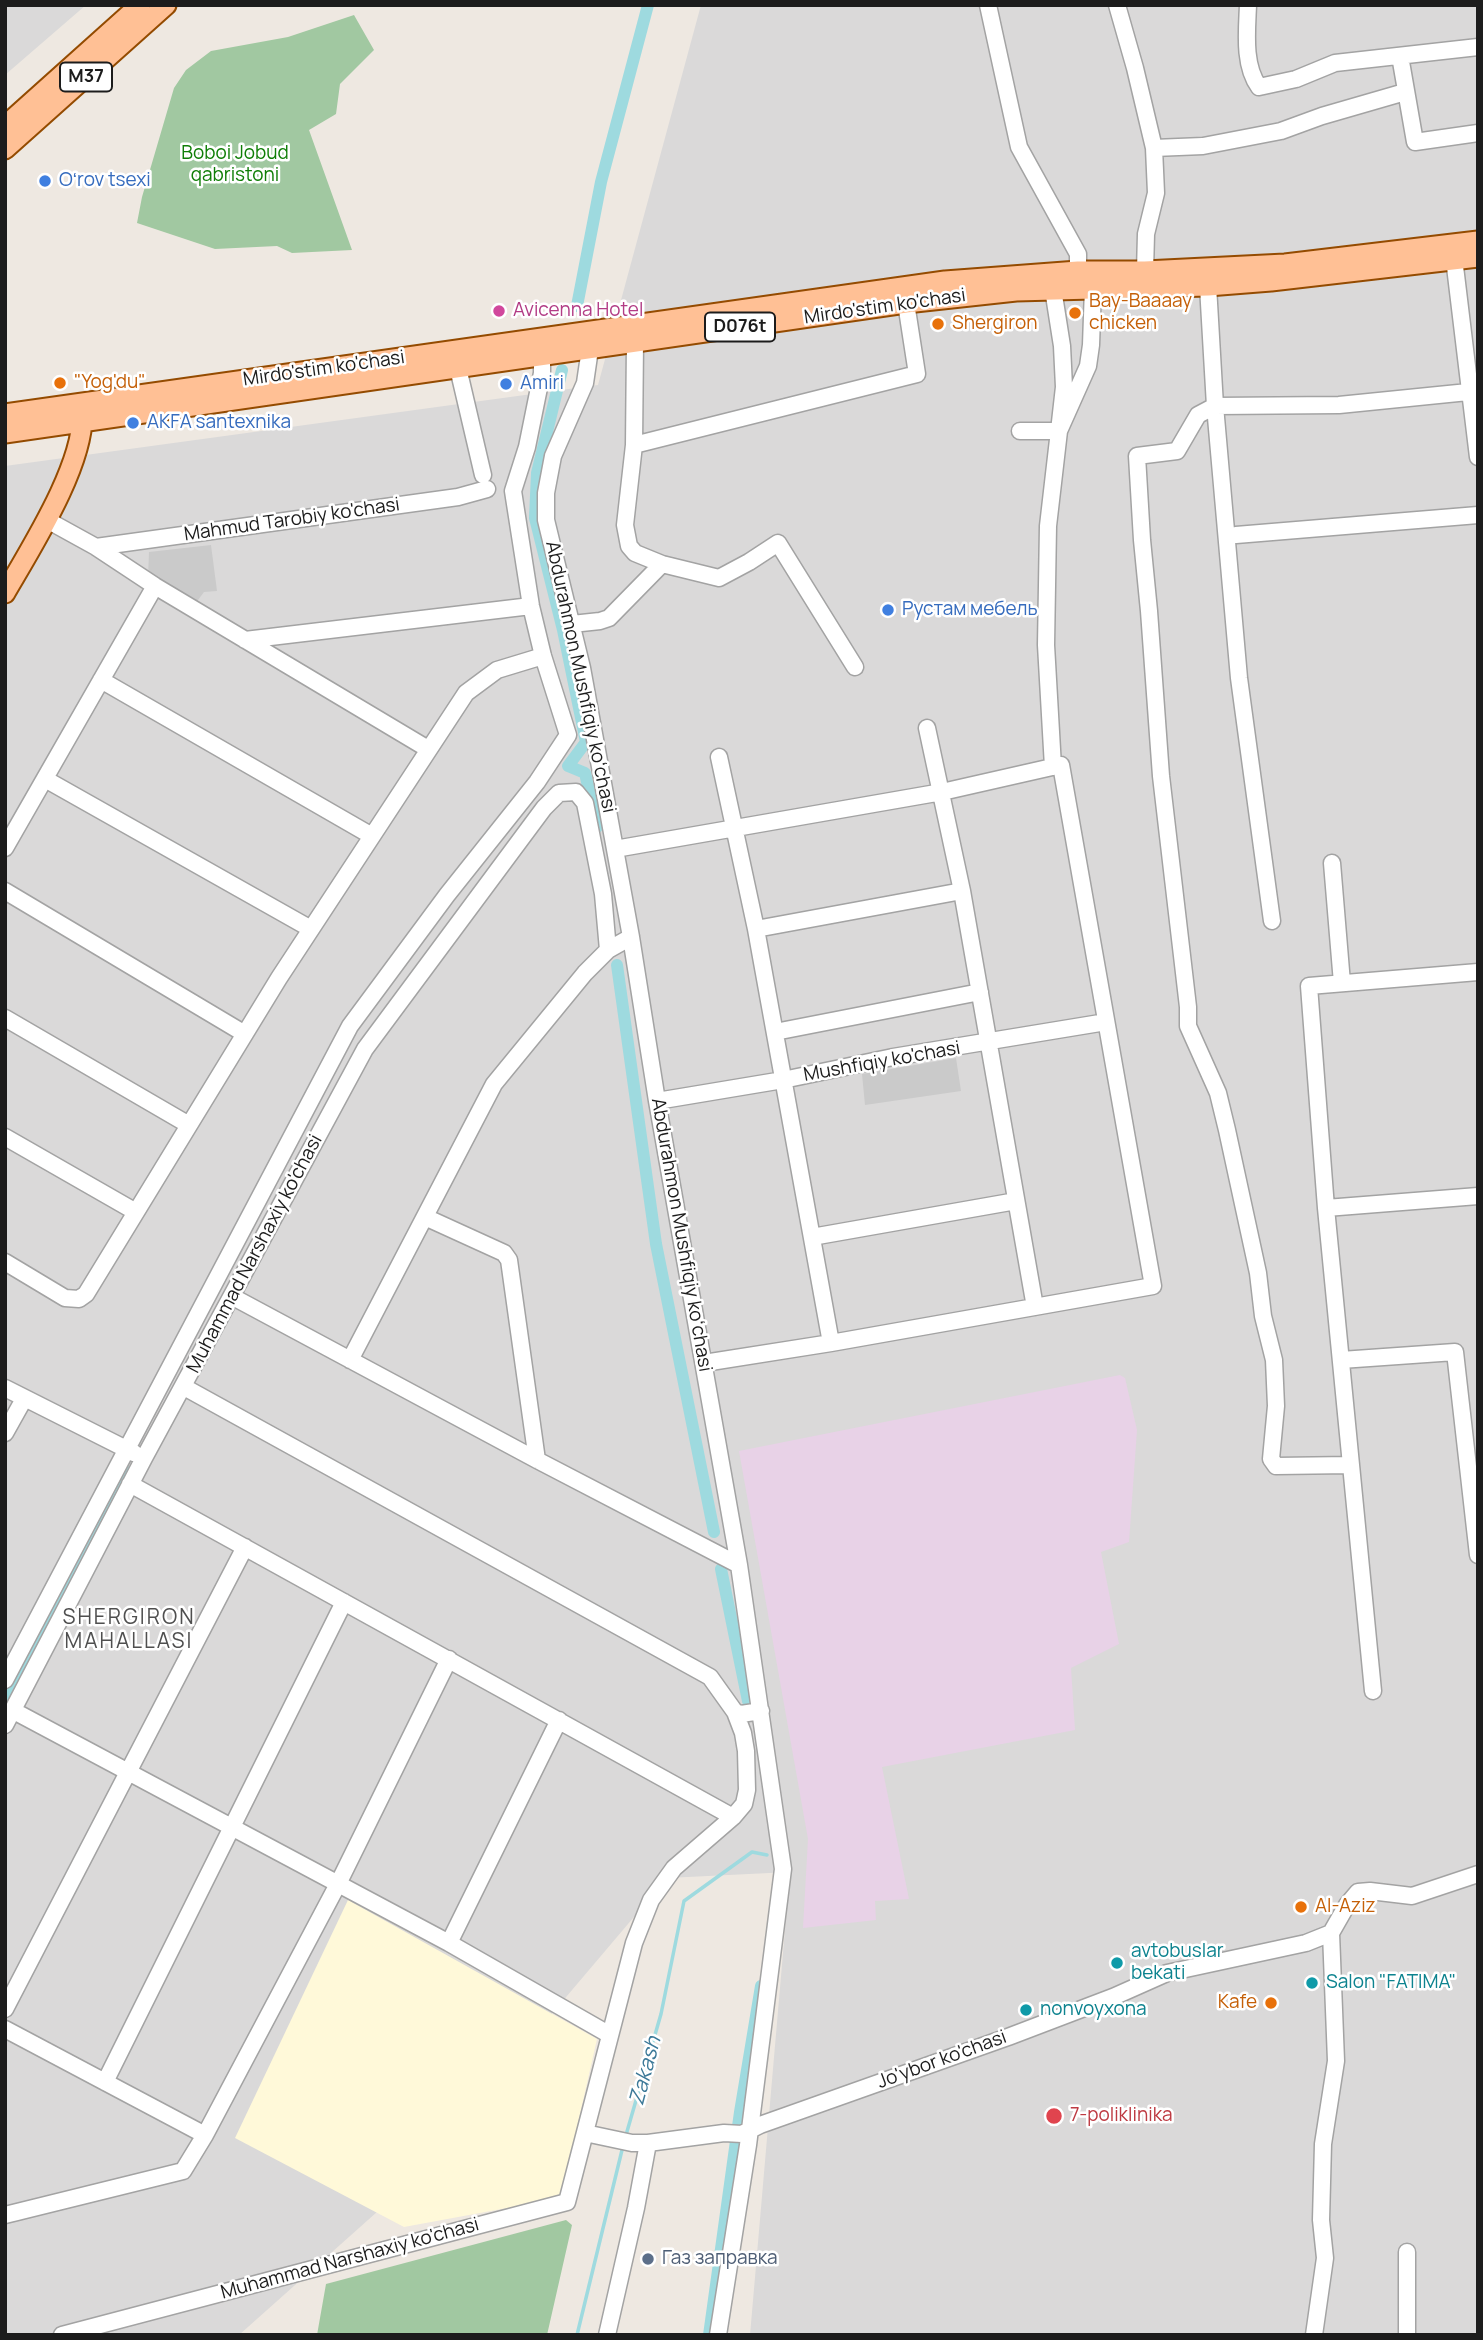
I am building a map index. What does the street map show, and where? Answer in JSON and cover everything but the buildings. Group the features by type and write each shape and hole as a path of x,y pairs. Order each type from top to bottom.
{"main road":[{"name":"M37","path":"5,125 140,5"},
{"name":"M37","path":"5,149 166,5"},
{"name":"Mirdo'stim ko'chasi","path":"5,433 82,412 945,281 1208,286 1271,281 1453,252 1478,241"},
{"name":"Mirdo'stim ko'chasi","path":"5,414 82,412 458,368 906,303 1016,290 1053,289 1145,271 1453,252 1478,257"},
{"path":"5,593 47,520 75,455 82,412"}],"street":[{"path":"988,5 1019,147 1078,254 1083,282 1091,345 1088,366 1059,430"},
{"path":"1117,5 1154,148 1156,193 1146,234 1145,271"},
{"path":"1248,5 1250,64 1253,78 1259,87 1296,79 1335,63 1478,47"},
{"path":"1400,56 1415,142 1474,134"},
{"path":"1154,148 1203,146 1281,131 1405,92"},
{"path":"1453,252 1474,391 1478,457"},
{"path":"1208,286 1215,406 1240,692 1272,920"},
{"path":"1053,289 1062,346 1063,387 1048,526 1046,645 1054,767"},
{"path":"634,445 917,374 906,303"},
{"path":"635,342 634,445 625,526 629,546 635,553 662,564 719,578 778,542 855,667"},
{"name":"Abdurahmon Mushfiqiy koʻchasi","path":"590,349 585,383 553,456 545,493 547,520 582,668 631,937 657,1101 739,1565 783,1869 718,2335"},
{"path":"5,1680 351,1026 447,895 537,782 568,735 543,656 531,606 513,491 529,434 542,373 542,356"},
{"name":"Mahmud Tarobiy ko'chasi","path":"96,547 432,500 485,482 458,368"},
{"path":"1351,1465 1287,1467 1276,1466 1271,1459 1276,1406 1274,1360 1263,1316 1258,1273 1218,1093 1188,1026 1161,776 1137,456 1177,451 1198,415 1215,406 1339,405 1474,391"},
{"path":"1020,431 1059,430"},
{"path":"1236,535 1478,515"},
{"path":"47,520 96,547 155,586 429,750"},
{"path":"572,624 609,618 662,564"},
{"path":"5,848 155,586"},
{"path":"245,640 531,606"},
{"path":"5,1262 65,1298 79,1299 92,1286 188,1125 311,929 466,693 497,670 543,656"},
{"path":"102,680 372,836"},
{"path":"927,728 962,891 1035,1307"},
{"path":"719,757 756,929 831,1343"},
{"path":"615,849 942,792 1061,765 1153,1286 704,1363"},
{"path":"45,779 311,929"},
{"name":"Muhammad Narshaxiy ko'chasi","path":"9,1717 144,1458 365,1049 544,808 559,793 576,792 585,803 603,894 608,950"},
{"path":"1332,863 1342,983"},
{"path":"5,891 245,1034"},
{"path":"756,929 962,891"},
{"path":"350,1360 494,1084 585,974 608,950 631,937"},
{"path":"1373,1691 1326,1208 1309,986 1478,972"},
{"path":"775,1032 980,992"},
{"path":"5,1018 188,1125"},
{"name":"Mushfiqiy ko'chasi","path":"657,1101 1107,1022"},
{"path":"5,1137 136,1212"},
{"path":"1326,1208 1478,1196"},
{"path":"812,1237 1016,1201"},
{"path":"425,1217 504,1254 509,1260 537,1460"},
{"path":"233,1297 739,1565"},
{"path":"1341,1360 1455,1352 1478,1555"},
{"path":"184,1387 710,1676 735,1712 743,1733 747,1780 744,1804 733,1817 674,1868 651,1900 634,1942 610,2035 591,2134 640,2143 746,2133"},
{"path":"5,1388 144,1458"},
{"path":"5,1433 24,1399"},
{"path":"131,1484 733,1817"},
{"path":"5,2010 244,1547"},
{"path":"104,2082 344,1602"},
{"path":"5,2216 183,2171 205,2135 338,1884 449,1659"},
{"path":"735,1712 741,1714 761,1711"},
{"path":"9,1717 127,1771 449,1943 610,2035"},
{"path":"449,1943 559,1720"},
{"path":"1314,2335 1325,2258 1321,2220 1323,2144 1336,2061 1331,1933 1347,1905 1359,1892 1412,1896 1478,1874"},
{"name":"Jo'ybor ko'chasi","path":"746,2133 760,2124 1008,2037 1113,1997 1167,1973 1306,1943 1331,1933"},
{"path":"5,2029 205,2135"},
{"name":"Muhammad Narshaxiy ko'chasi","path":"62,2335 567,2202 591,2134"},
{"path":"607,2335 636,2208 640,2143"},
{"path":"1406,2335 1407,2252"}],"shaded area":[{"path":"5,5 86,5 5,75"},
{"path":"701,5 1478,5 1478,2335 750,2335 790,1872 667,1878 405,2187 239,2335 5,2335 5,466 598,385"},
{"path":"211,545 217,591 204,592 196,607 148,578 149,552"},
{"path":"956,1058 961,1091 865,1105 862,1074"},
{"path":"1120,1375 1125,1378 1137,1430 1129,1542 1101,1552 1119,1644 1071,1668 1075,1730 882,1767 909,1899 875,1901 876,1920 803,1928 808,1839 739,1451"},
{"path":"348,1900 597,2039 561,2198 404,2227 235,2138"}],"green space":[{"name":"Boboi Jobud qabristoni","path":"354,15 374,50 340,84 336,114 309,130 352,250 292,253 277,246 215,249 137,223 174,88 186,70 211,51 288,37"},
{"path":"566,2220 572,2225 547,2335 317,2335 326,2284"}],"waterway":[{"path":"577,306 601,182 648,5"},
{"path":"562,370 537,473 535,518 563,630 586,742 568,766 585,773 597,827"},
{"path":"617,965 656,1244 714,1532"},
{"path":"5,1701 125,1471"},
{"path":"721,1569 748,1701"},
{"name":"Zakash","path":"626,2135 661,2014 684,1901 752,1852 767,1855"},
{"path":"709,2335 740,2112 761,1986"},
{"name":"Zakash","path":"577,2335 623,2146"}],"place":[{"name":"Oʻrov tsexi","path":"45,181"},
{"name":"Avicenna Hotel","path":"499,311"},
{"name":"Bay-Baaaay chicken","path":"1075,313"},
{"name":"Shergiron","path":"938,324"},
{"name":"\"Yog'du\"","path":"60,383"},
{"name":"Amiri","path":"506,384"},
{"name":"AKFA santexnika","path":"133,423"},
{"name":"Рустам мебель","path":"888,610"},
{"name":"Al-Aziz","path":"1301,1907"},
{"name":"avtobuslar bekati","path":"1117,1963"},
{"name":"Salon \"FATIMA\"","path":"1312,1983"},
{"name":"Kafe","path":"1271,2003"},
{"name":"nonvoyxona","path":"1026,2010"},
{"name":"7-poliklinika","path":"1054,2116"},
{"name":"Газ заправка","path":"648,2259"}],"district":[{"name":"SHERGIRON MAHALLASI","path":"129,1630"}]}
